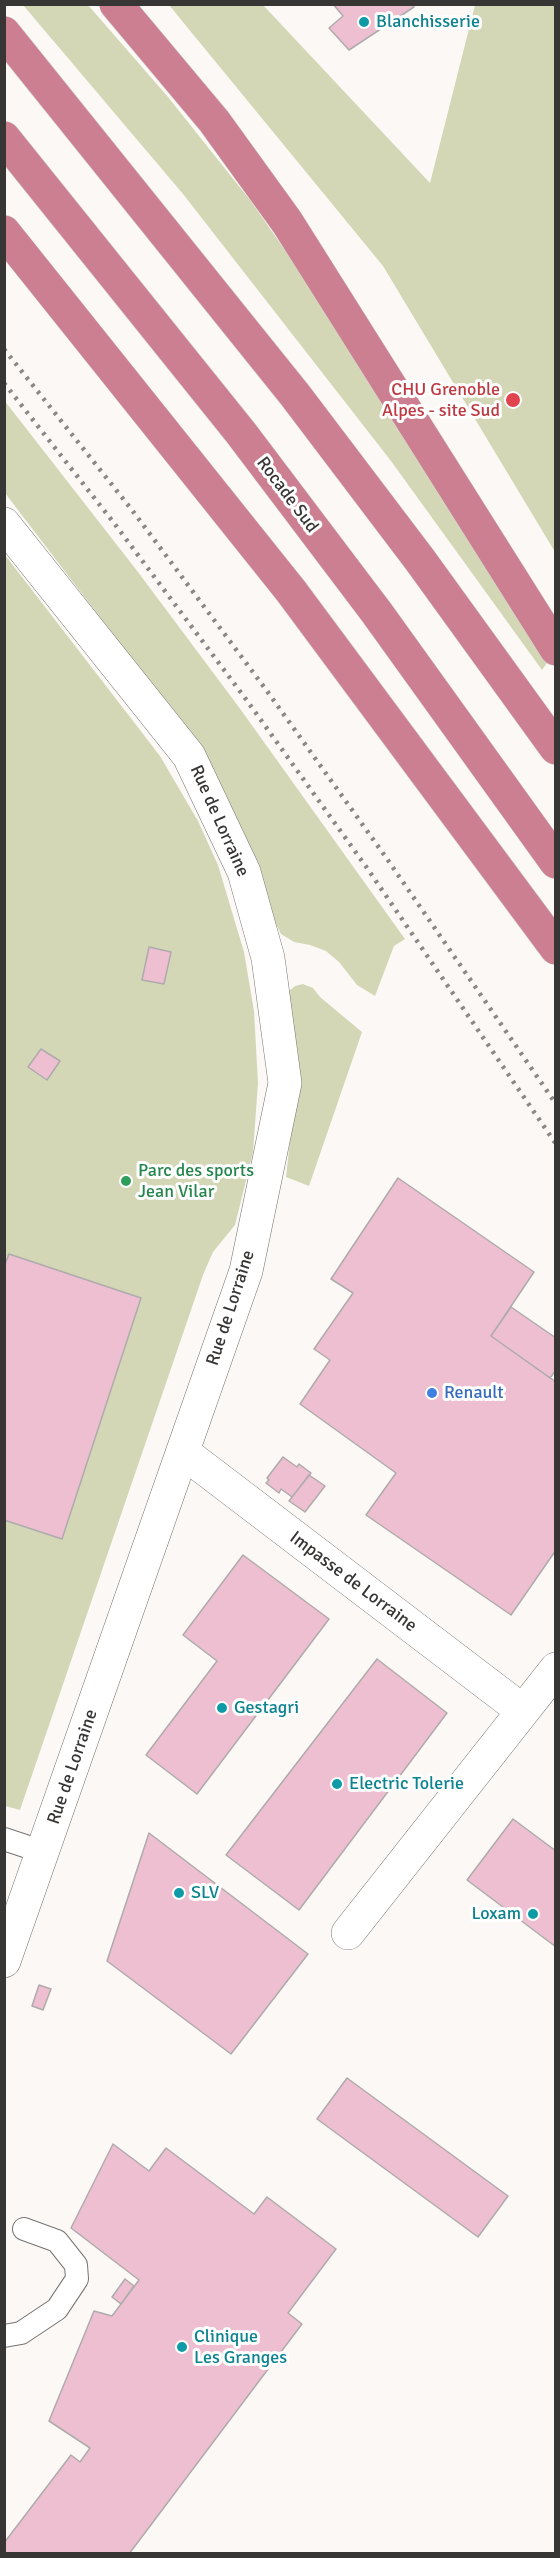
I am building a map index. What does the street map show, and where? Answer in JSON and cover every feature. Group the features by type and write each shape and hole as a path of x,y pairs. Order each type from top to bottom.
{"highway":[{"path":"116,4 214,121 287,222 555,649"},
{"path":"4,33 302,404 420,560 555,748"},
{"name":"Rocade Sud","path":"4,138 241,433 377,613 555,862"},
{"path":"4,232 291,591 555,948"}],"street":[{"name":"Rue de Lorraine","path":"4,524 189,756 244,872 268,958 285,1083 246,1271 4,1961"},
{"name":"Impasse de Lorraine","path":"183,1452 523,1711"},
{"path":"348,1933 555,1669"}],"lane":[{"path":"4,1839 43,1852"},
{"path":"4,2336 21,2334 57,2309 77,2280 76,2265 57,2241 24,2229"}],"green space":[{"path":"23,5 88,5 168,97 250,200 308,283 510,603 547,663 542,670 391,461 183,194"},
{"name":"CHU Grenoble Alpes - site Sud","path":"169,5 263,5 430,183 475,5 555,5 555,552 383,266"},
{"path":"4,400 138,572 241,710 405,939 394,946 375,996 357,985 339,962 326,951 294,942 281,934 173,713 5,493"},
{"name":"Parc des sports Jean Vilar","path":"5,555 160,756 198,821 218,865 244,952 254,1011 258,1083 253,1152 235,1225 213,1252 203,1275 20,1810 5,1806"},
{"path":"303,984 313,988 320,997 362,1032 309,1186 286,1177 292,1123 289,991"}],"building":[{"name":"Blanchisserie","path":"333,4 412,4 414,7 349,50 329,28 343,16"},
{"path":"149,947 171,952 164,984 142,980"},
{"path":"41,1049 60,1061 47,1080 28,1067"},
{"name":"Renault","path":"398,1178 534,1272 491,1336 556,1382 556,1550 511,1615 366,1515 396,1473 300,1404 330,1360 314,1349 353,1293 331,1279"},
{"path":"9,1254 141,1298 62,1539 4,1520 4,1267"},
{"path":"511,1307 556,1338 556,1370 550,1378 491,1336"},
{"path":"283,1457 297,1467 299,1464 311,1473 292,1497 281,1489 279,1493 266,1483 269,1480 267,1478"},
{"path":"309,1475 325,1486 305,1512 289,1501"},
{"name":"Gestagri","path":"243,1555 329,1619 197,1794 146,1755 217,1661 183,1635"},
{"name":"Electric Tolerie","path":"377,1659 447,1713 299,1910 226,1855"},
{"name":"Loxam","path":"513,1819 556,1851 556,1947 467,1880"},
{"name":"SLV","path":"149,1833 308,1954 231,2054 107,1961"},
{"path":"39,1985 51,1989 43,2010 32,2006"},
{"path":"347,2078 508,2196 478,2237 317,2119"},
{"name":"Clinique Les Granges","path":"113,2144 149,2171 166,2148 254,2214 267,2197 336,2249 288,2313 302,2324 129,2554 4,2554 4,2543 71,2455 80,2462 90,2448 49,2421 94,2311 112,2316 139,2280 71,2228"},
{"path":"125,2279 134,2286 121,2304 112,2297"}],"railway":[{"path":"4,349 132,510 267,691 385,856 556,1104"},
{"path":"4,383 114,523 248,702 367,868 556,1144"}],"place":[{"name":"Blanchisserie","path":"364,22"},
{"name":"CHU Grenoble Alpes - site Sud","path":"513,400"},
{"name":"Parc des sports Jean Vilar","path":"126,1181"},
{"name":"Renault","path":"432,1393"},
{"name":"Gestagri","path":"222,1708"},
{"name":"Electric Tolerie","path":"337,1784"},
{"name":"SLV","path":"179,1893"},
{"name":"Loxam","path":"533,1914"},
{"name":"Clinique Les Granges","path":"182,2347"}]}
